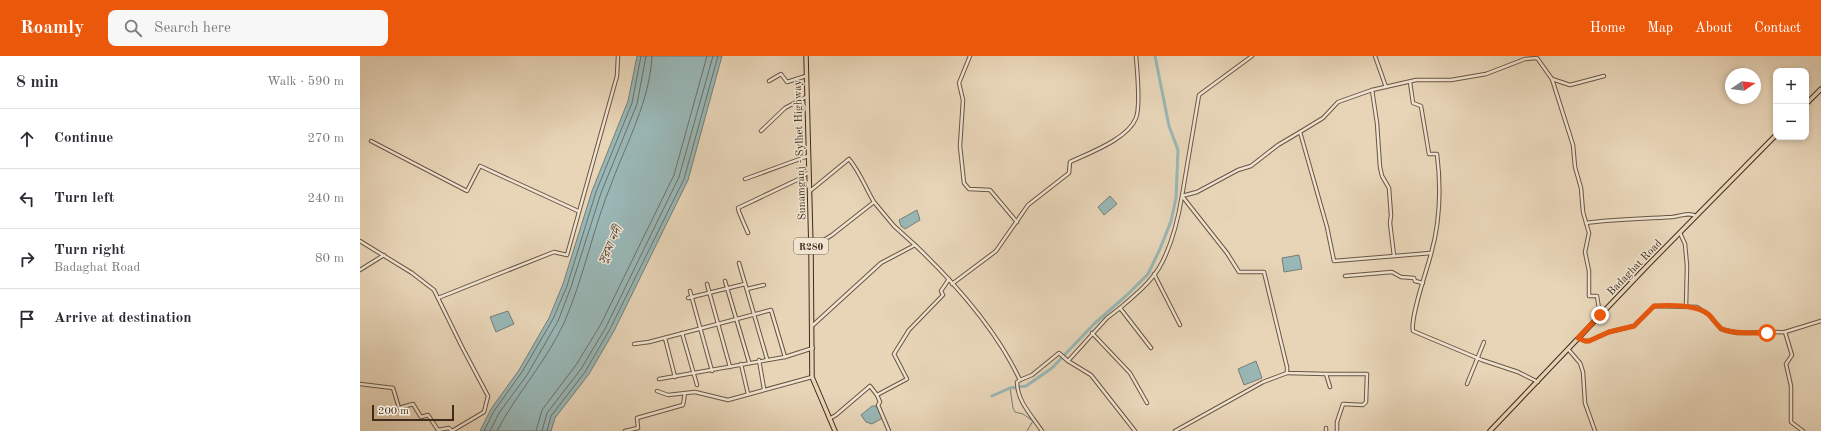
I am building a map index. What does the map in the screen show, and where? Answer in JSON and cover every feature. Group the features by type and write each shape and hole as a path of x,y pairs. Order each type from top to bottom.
{"main road":[{"name":"Sunamganj - Sylhet Highway","path":"806,56 813,348 812,377 835,431"},
{"path":"1809,101 1821,89"},
{"name":"Badaghat Road","path":"1490,431 1600,315 1773,138"}],"street":[{"path":"438,298 554,252 567,255 578,210 617,76 618,56"},
{"path":"970,56 959,83 963,100 960,146 964,183 969,189 990,190 1016,222"},
{"path":"952,284 996,251 1028,205 1069,173 1070,162 1123,134 1131,126 1137,117 1138,94 1136,56"},
{"path":"1068,360 1107,318 1139,291 1159,268 1177,223 1199,95 1252,56"},
{"path":"1376,56 1386,87"},
{"path":"1182,196 1197,192 1238,170 1250,166 1278,145 1323,118 1338,102 1372,90 1416,80 1451,80 1481,73 1486,74 1525,59 1536,57 1552,79 1573,145 1589,233 1585,252 1589,271 1590,296 1598,296 1600,315"},
{"path":"769,81 781,74 787,82 806,76"},
{"path":"1552,79 1570,85 1604,76"},
{"path":"1410,82 1413,104 1421,106 1428,154 1437,154 1439,210 1431,253 1413,331 1518,372 1538,382"},
{"path":"1372,90 1377,123 1380,168 1382,176 1389,188 1391,215 1390,223 1394,256"},
{"path":"761,131 785,108 806,97"},
{"path":"1300,132 1327,227 1334,261 1431,253"},
{"path":"371,141 466,191 480,166 578,210"},
{"path":"745,179 808,156"},
{"path":"810,191 849,159 858,169 866,189 874,202 894,226 949,279 1000,344 1020,380"},
{"path":"748,233 738,208 798,179 809,172"},
{"path":"1182,196 1227,253 1239,272 1264,272 1287,367 1287,373"},
{"path":"811,248 832,235 874,202"},
{"path":"1586,223 1617,218 1673,217 1691,214 1697,216"},
{"path":"1680,233 1685,244 1687,266 1687,306 1685,307"},
{"path":"360,241 384,255 434,290 488,396 484,412 452,431 449,428 438,430 428,415 421,418 413,404 399,408 394,388 360,384"},
{"path":"812,326 881,263 915,245"},
{"path":"360,270 384,255"},
{"path":"739,263 767,359"},
{"path":"1345,276 1392,272 1401,276 1414,278 1415,281 1423,283"},
{"path":"1154,274 1180,325"},
{"path":"877,395 907,379 894,354 909,330 943,295 941,291 949,279"},
{"path":"725,281 749,362"},
{"path":"707,284 730,367"},
{"path":"690,297 745,284"},
{"path":"747,289 764,284"},
{"path":"690,291 690,297 712,371"},
{"path":"1578,338 1589,341 1609,332 1634,326 1654,306 1697,308 1709,315 1721,329 1736,333 1785,332 1821,321"},
{"path":"1120,308 1151,348"},
{"path":"634,344 665,338 771,310 785,357"},
{"path":"1785,332 1792,355 1786,364 1791,386 1791,422 1803,431"},
{"path":"682,333 695,374 696,385"},
{"path":"1092,333 1130,373 1147,403"},
{"path":"665,338 675,377"},
{"path":"1467,384 1484,342"},
{"path":"659,379 712,371 759,360 785,357 813,348"},
{"path":"1568,349 1580,363 1583,372 1585,403 1595,431"},
{"path":"1042,431 1022,403 1017,391 1017,382 1032,375 1060,353 1091,375 1135,431"},
{"path":"759,360 764,389"},
{"path":"741,364 748,394"},
{"path":"1175,431 1263,382 1287,373 1367,374 1366,402 1363,405 1343,404 1337,422 1337,431"},
{"path":"1326,374 1330,387"},
{"path":"657,391 668,395 685,393 711,394 728,400 812,377"},
{"path":"829,419 836,416 870,386 880,402 878,405 889,431"},
{"path":"625,431 638,428 637,418 683,405 685,393"}],"water":[{"name":"সুরমা নদী","path":"637,56 722,56 688,180 614,331 589,374 555,418 551,431 480,431 491,409 519,370 549,318 563,284 592,191 628,101"},
{"path":"1110,196 1117,204 1104,215 1098,207"},
{"path":"917,210 920,220 905,229 901,226 899,220"},
{"path":"1299,255 1302,269 1284,272 1282,258"},
{"path":"508,311 514,324 496,332 490,317"},
{"path":"1256,361 1262,378 1244,385 1238,369"},
{"path":"872,406 876,406 882,415 881,419 872,424 866,422 861,415"}],"waterway":[{"path":"992,396 1010,388 1026,386 1052,368 1094,324 1148,274 1160,249 1171,221 1176,198 1178,150 1169,126 1155,56"},
{"path":"1010,388 1015,412 1023,414 1033,421 1027,431"}],"route":[{"path":"1600,315 1578,338 1589,341 1609,332 1634,326 1654,306 1664,305 1697,308 1709,315 1721,329 1736,333 1767,333"}]}
